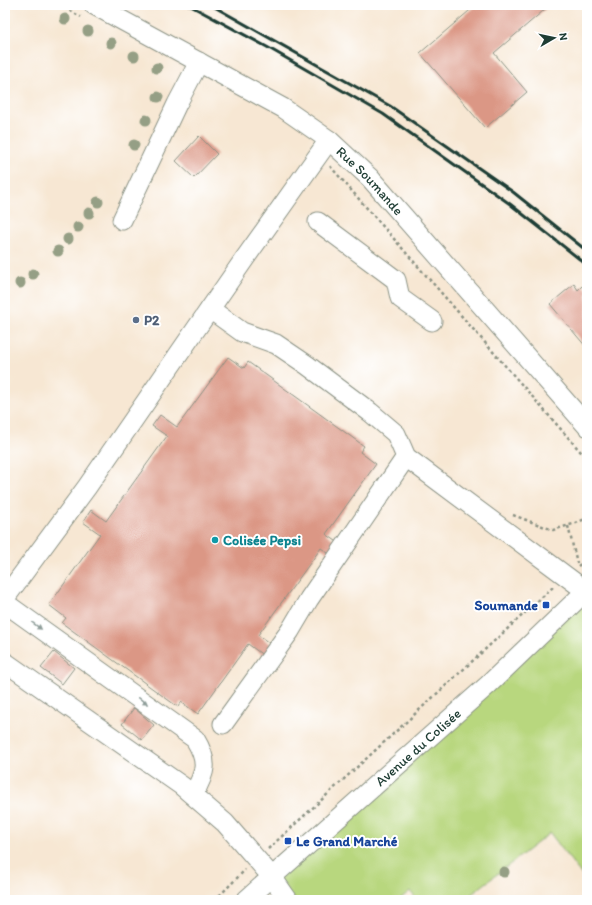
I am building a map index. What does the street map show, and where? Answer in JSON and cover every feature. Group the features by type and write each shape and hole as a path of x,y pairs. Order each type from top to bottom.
{"street":[{"name":"Rue Soumande","path":"94,5 283,108 324,147 370,178 587,426"},
{"path":"122,220 198,62"},
{"path":"5,598 87,487 324,147"},
{"path":"318,222 396,280 400,298 432,322"},
{"path":"210,309 242,332 276,344 370,412 396,434 406,457 496,524 572,571 586,591"},
{"path":"223,724 290,630 309,599 406,457"},
{"name":"Avenue du Colisée","path":"246,900 488,686 586,591"},
{"path":"5,603 195,739 203,752 205,766 202,780 193,795"},
{"path":"5,662 193,795 225,823 272,877 288,900"}],"path":[{"path":"324,147 587,458"},
{"path":"496,524 513,515 552,530 587,518"},
{"path":"568,525 572,571"},
{"path":"215,900 257,859 587,558"}],"green space":[{"path":"587,590 587,882 550,833 464,900 417,900 410,891 399,900 288,900 272,877"}],"building":[{"path":"476,5 550,5 494,53 527,92 485,128 420,53"},
{"path":"199,136 217,154 194,178 176,161"},
{"path":"574,284 578,290 582,286 587,290 587,348 550,304"},
{"name":"Colisée Pepsi","path":"228,357 244,368 248,362 364,446 360,452 376,464 326,534 343,546 335,558 321,548 258,635 272,645 264,656 248,644 198,714 181,702 178,707 62,623 66,618 49,605 100,534 83,522 91,510 106,521 167,436 152,426 160,415 177,427"},
{"path":"54,652 74,668 62,684 41,668"},
{"path":"134,708 154,725 142,740 122,724"}],"railway":[{"path":"189,5 267,47 383,114 510,204 587,265"},
{"path":"211,5 390,106 513,192 587,251"}],"place":[{"name":"P2","path":"136,320"},
{"name":"Colisée Pepsi","path":"215,540"},
{"name":"Soumande","path":"546,605"},
{"name":"Le Grand Marché","path":"288,841"}]}
